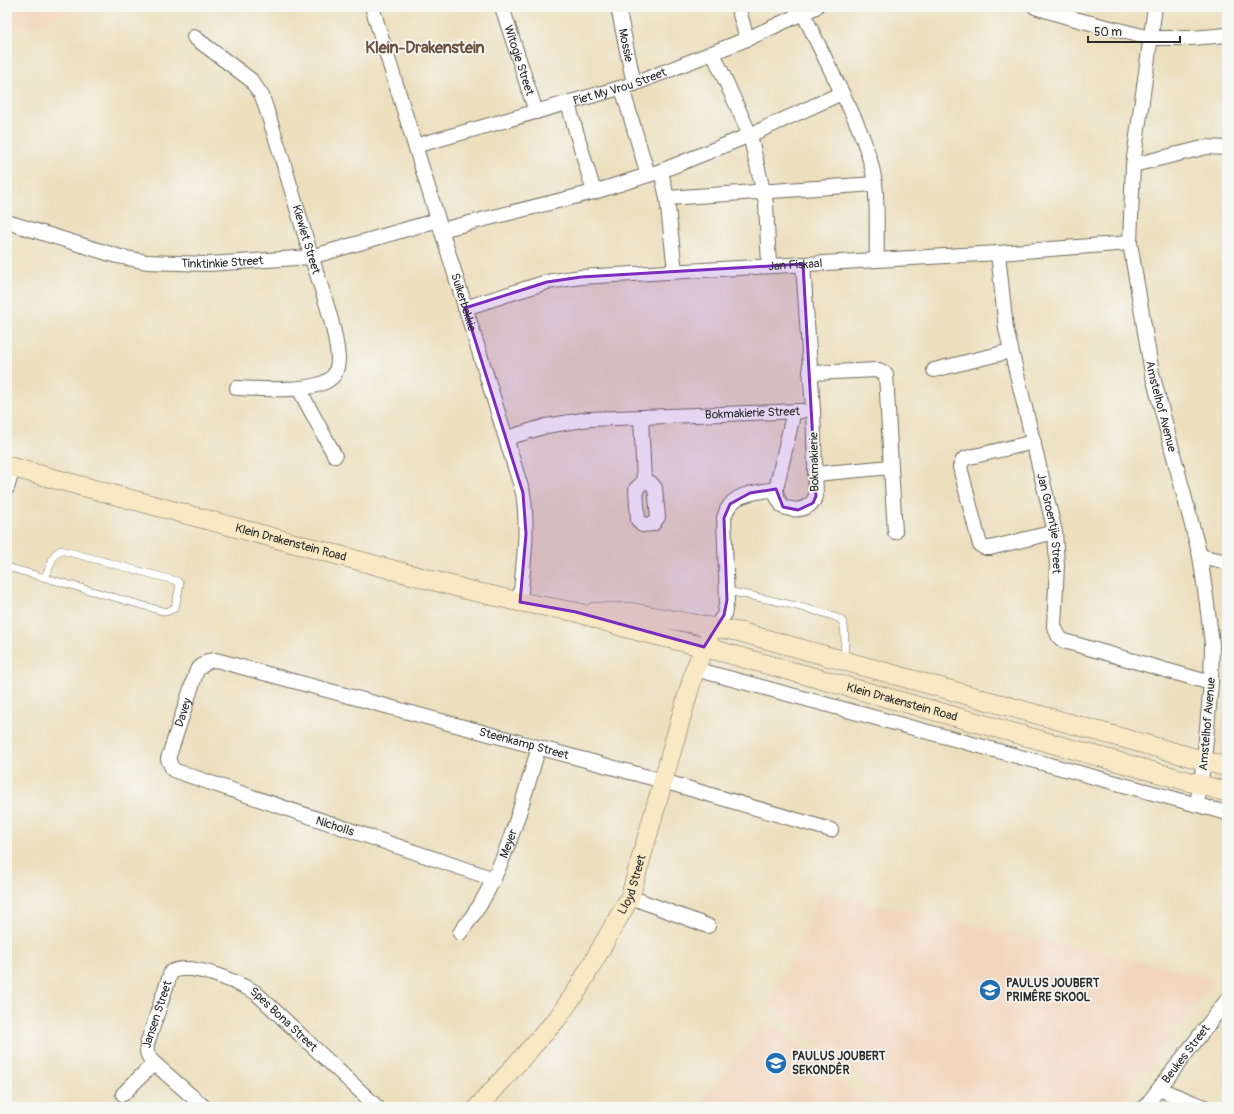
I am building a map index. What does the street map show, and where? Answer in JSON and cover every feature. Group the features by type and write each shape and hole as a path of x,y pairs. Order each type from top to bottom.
{"main road":[{"name":"Klein Drakenstein Road","path":"10,467 452,586 520,602 576,612 626,628 704,647 1227,792"},
{"name":"Klein Drakenstein Road","path":"576,612 629,612 716,626 1227,767"},
{"name":"Lloyd Street","path":"478,1107 566,1007 604,947 630,897 695,669 704,647 716,626"}],"street":[{"name":"Suikerbekkie","path":"372,7 523,493 526,512 520,602"},
{"name":"Witogie Street","path":"502,7 536,112"},
{"name":"Mossie","path":"618,7 628,86 654,173 667,198 675,271"},
{"path":"738,7 747,39"},
{"name":"Piet My Vrou Street","path":"415,146 628,86 747,39 816,7"},
{"path":"1035,7 1071,18 1150,38 1192,38 1227,35"},
{"name":"Amstelhof Avenue","path":"1155,7 1133,165 1130,243 1152,373 1200,556 1212,644 1212,683 1204,761 1197,804"},
{"path":"803,13 854,116 866,145 875,184 877,260"},
{"name":"Kiewiet Street","path":"194,37 251,80 262,96 278,141 311,257 329,311 338,357 337,369 329,380 299,389 238,388"},
{"path":"713,53 750,135 764,192 769,266"},
{"name":"Tinktinkie Street","path":"7,222 117,256 147,262 208,264 311,257 440,225 594,192 654,173 750,135 842,93"},
{"path":"568,104 594,192"},
{"path":"1133,165 1207,147 1227,148"},
{"path":"667,198 875,184"},
{"name":"Jan Fiskaal","path":"465,308 547,282 581,277 998,253 1130,243"},
{"name":"Jan Groentjie Street","path":"998,253 1004,314 1011,351 1055,532 1057,566 1054,626 1059,637 1064,641 1212,683"},
{"name":"Bokmakierie Street","path":"506,438 570,421 813,410 803,264"},
{"path":"934,370 1011,351"},
{"path":"810,373 879,370 886,374 895,532"},
{"path":"299,389 335,456"},
{"name":"Bokmakierie","path":"794,411 776,489 783,507 798,510 806,508 813,503 816,496 813,410"},
{"path":"641,418 644,482"},
{"path":"1034,442 966,458 963,460 960,467 982,547 990,548 1055,532"},
{"path":"7,488 10,467"},
{"path":"815,474 891,467"},
{"path":"716,626 724,615 727,590 724,518 726,509 737,498 750,493 776,489"},
{"path":"1200,556 1227,562"},
{"name":"Steenkamp Street","path":"216,660 663,781 832,830"},
{"name":"Davey","path":"177,773 170,767 168,759 197,670 208,661 216,660"},
{"path":"695,669 1227,813"},
{"name":"Meyer","path":"460,933 481,903 494,879 512,832 539,747"},
{"name":"Nicholls","path":"177,773 494,879"},
{"path":"630,897 708,926"},
{"name":"Spes Bona Street","path":"172,972 182,968 190,968 233,981 255,992 377,1107"},
{"name":"Jansen Street","path":"151,1060 147,1044 172,972"},
{"name":"Beukes Street","path":"1145,1107 1227,1000"},
{"path":"123,1094 151,1060 204,1107"},
{"path":"1159,1088 1204,1107"}],"lane":[{"path":"7,567 166,612 175,608 180,584 177,581 61,550 55,554 45,577"},
{"path":"727,590 815,611 840,619 844,626 844,661"}],"highlighted area":[{"path":"803,264 816,496 813,503 798,510 783,507 776,489 750,493 730,504 724,518 727,600 724,615 704,647 576,612 520,602 526,534 523,493 465,308 547,282 581,277"}],"shaded area":[{"path":"7,7 92,7 7,34"},
{"name":"PAULUS JOUBERT PRIMÊRE SKOOL","path":"823,892 1215,978 1116,1107 890,1107 769,1003"},
{"name":"PAULUS JOUBERT SEKONDÊR","path":"766,1020 872,1107 698,1107"}],"place":[{"name":"PAULUS JOUBERT PRIMÊRE SKOOL","path":"990,990"},
{"name":"PAULUS JOUBERT SEKONDÊR","path":"776,1063"}],"district":[{"name":"Klein-Drakenstein","path":"425,47"}]}
